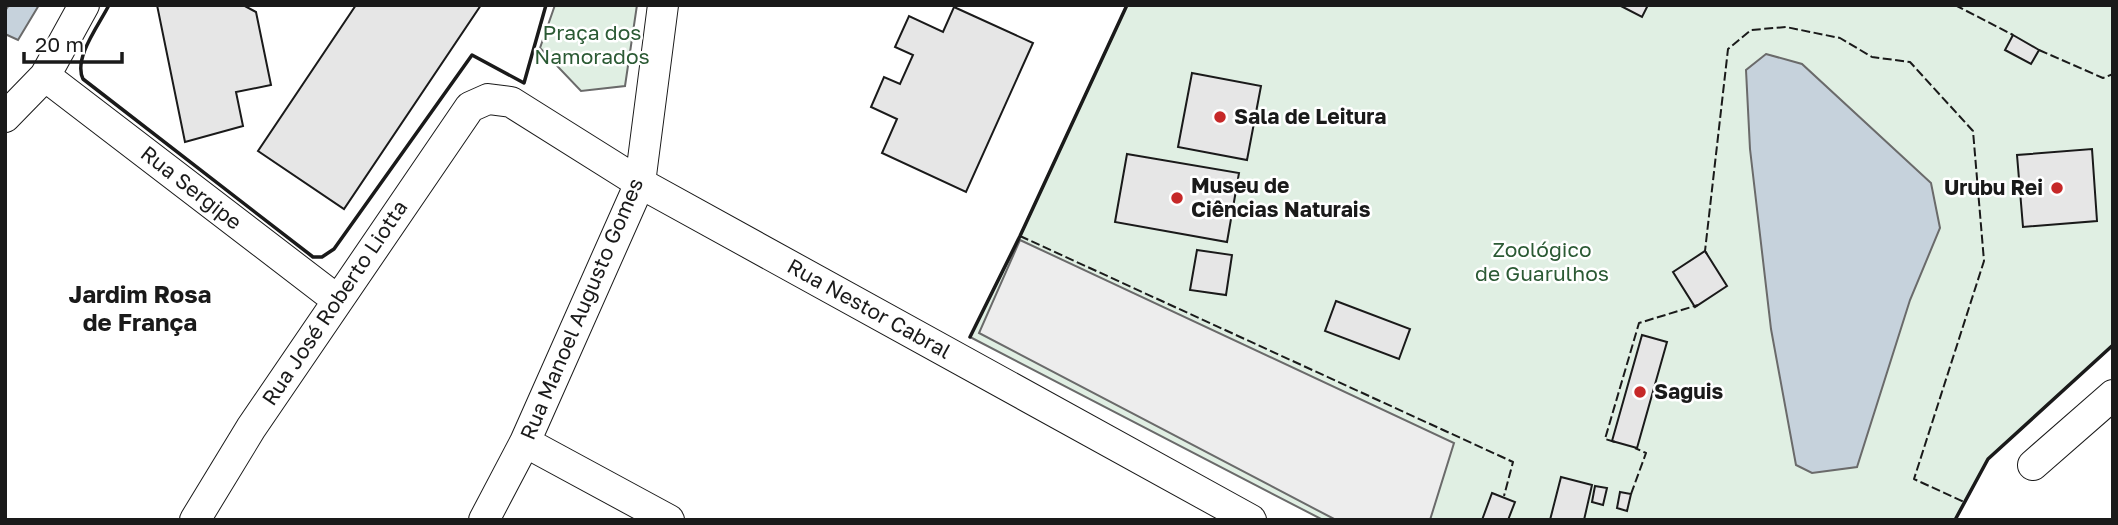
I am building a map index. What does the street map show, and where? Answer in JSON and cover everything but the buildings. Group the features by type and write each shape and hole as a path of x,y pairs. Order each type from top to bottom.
{"street":[{"path":"5,117 45,76 84,5"},
{"name":"Rua Manoel Augusto Gomes","path":"484,520 525,442 640,183 663,5"},
{"name":"Rua Sergipe","path":"45,76 336,299"},
{"name":"Rua Nestor Cabral","path":"488,99 511,103 640,183 1251,520"},
{"name":"Rua José Roberto Liotta","path":"195,520 251,428 336,299 470,107 488,99"},
{"path":"2033,465 2113,395"},
{"path":"525,442 669,520"}],"green space":[{"name":"Praça dos Namorados","path":"555,5 637,5 625,86 581,91 540,48"},
{"name":"Zoológico de Guarulhos","path":"1127,5 2113,5 2113,345 1988,459 1955,520 1323,520 970,337"}],"shaded area":[{"path":"9,5 39,5 18,40 5,34 5,11"},
{"path":"1766,54 1802,64 1931,183 1940,228 1910,300 1857,467 1812,473 1796,465 1771,329 1750,149 1746,70"},
{"path":"1020,240 1454,443 1430,520 1336,520 979,333"}],"fence":[{"path":"1955,5 2013,35"},
{"path":"1707,254 1705,251 1728,49 1751,30 1786,27 1840,38 1872,57 1910,62 1973,131 1984,261 1914,479 1964,502"},
{"path":"2039,50 2103,78 2113,74"},
{"path":"1020,236 1513,462 1504,496"},
{"path":"1615,442 1605,439 1639,323 1698,305"},
{"path":"1631,494 1646,453 1635,448"}],"wall":[{"path":"109,5 84,52 81,61 83,79 313,257 322,257 334,249 472,55 524,83 546,5"},
{"path":"970,337 1127,5"},
{"path":"1955,520 1988,459 2113,345"}],"place":[{"name":"Sala de Leitura","path":"1220,117"},
{"name":"Urubu Rei","path":"2057,188"},
{"name":"Museu de Ciências Naturais","path":"1177,198"},
{"name":"Saguis","path":"1640,392"}],"district":[{"name":"Jardim Rosa de França","path":"140,309"}]}
